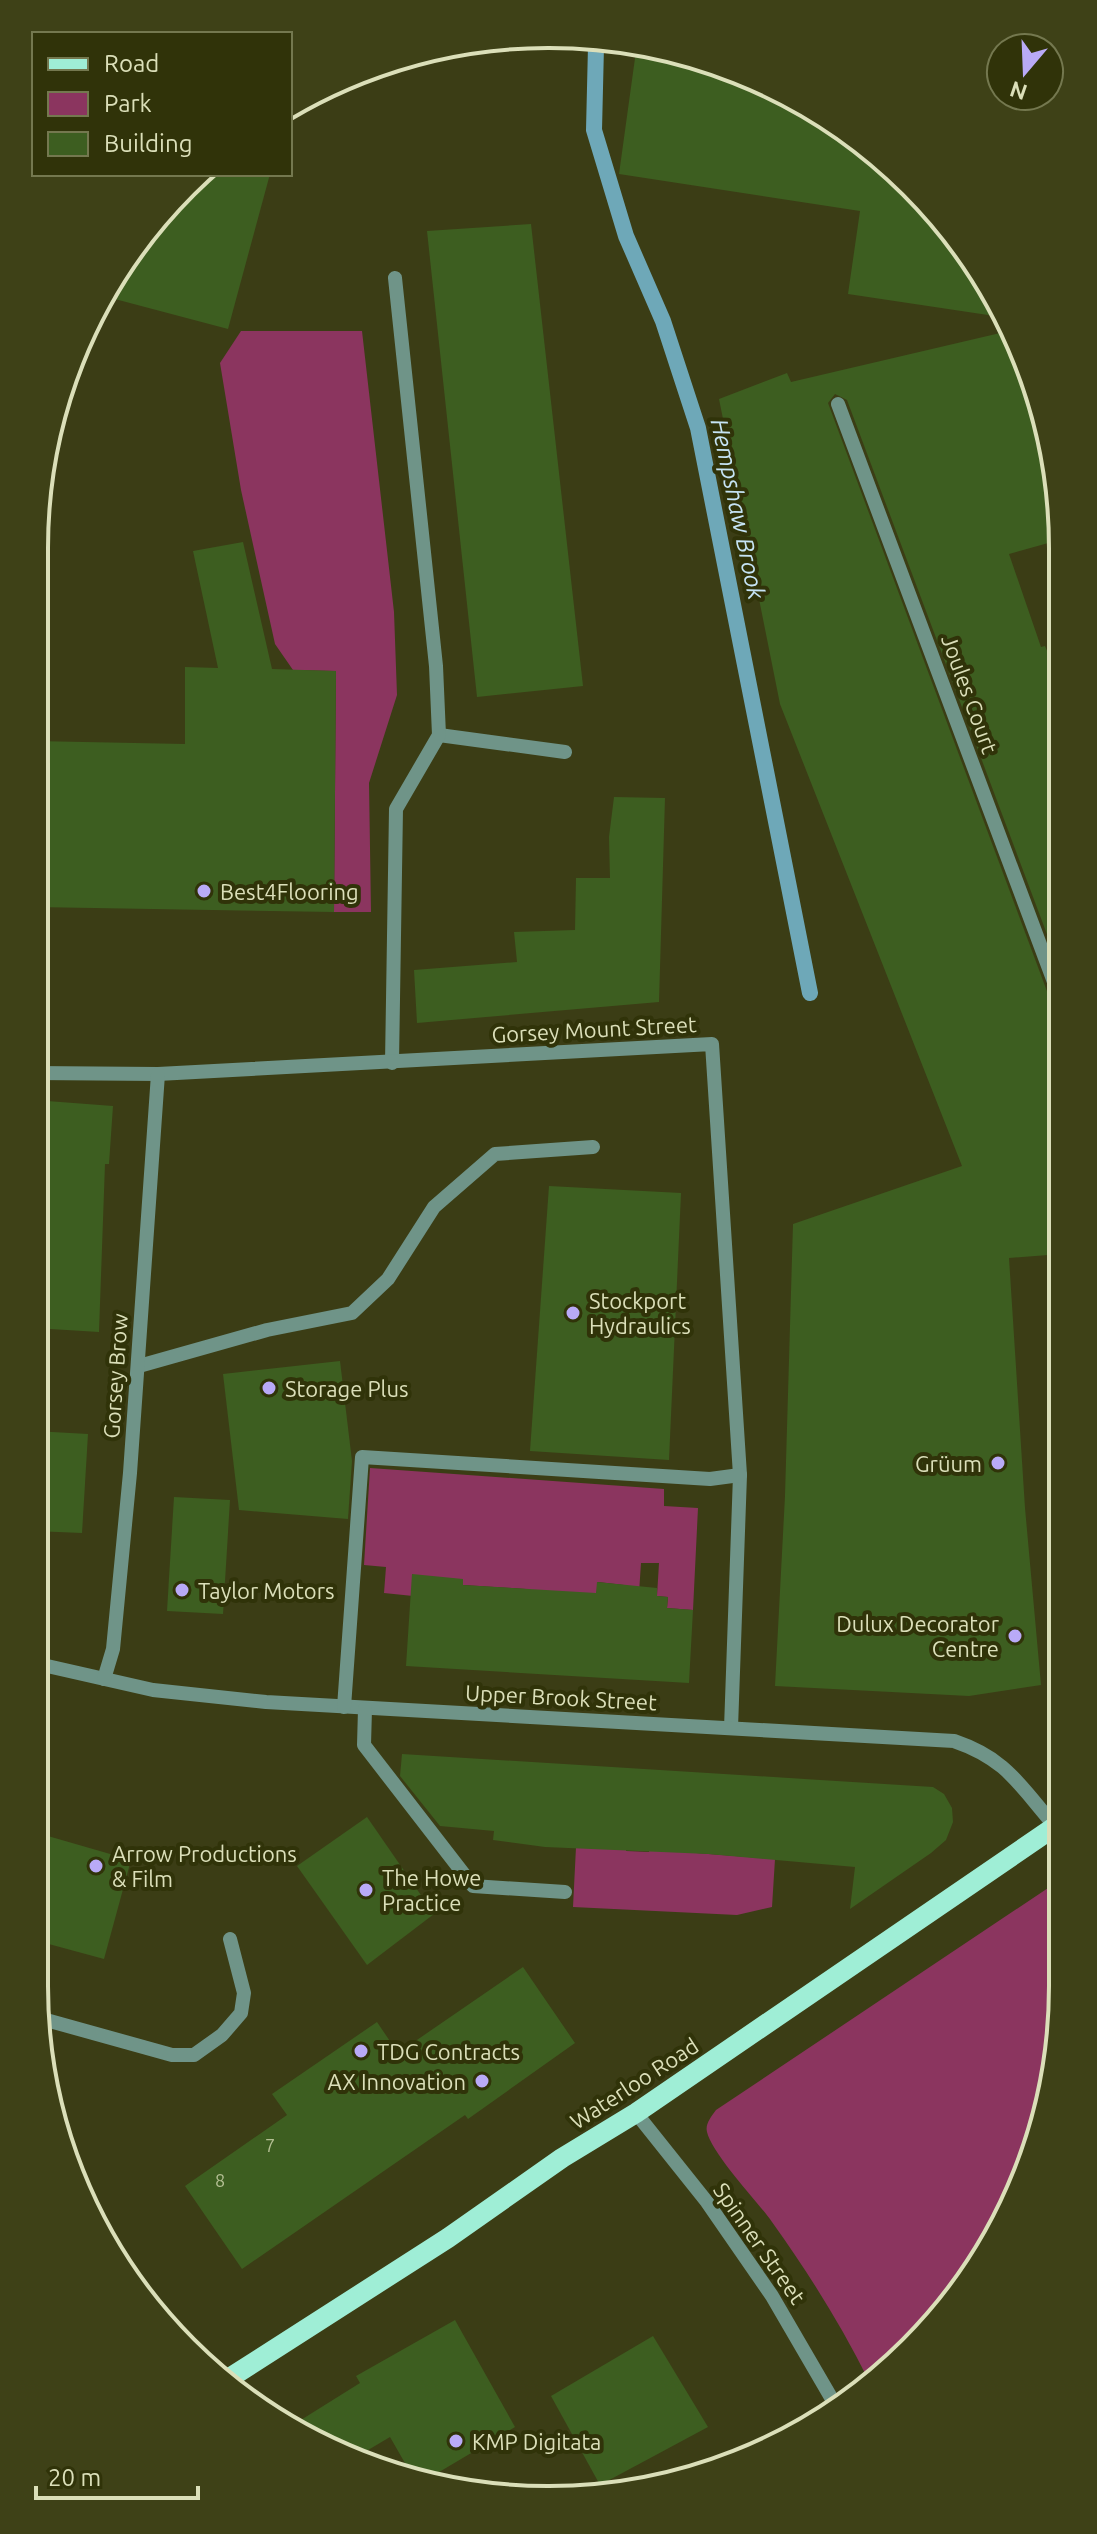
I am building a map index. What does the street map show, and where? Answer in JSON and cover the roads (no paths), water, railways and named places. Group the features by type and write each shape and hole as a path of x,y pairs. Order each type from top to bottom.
{"main road":[{"name":"Waterloo Road","path":"234,2375 636,2113 1049,1830"}],"street":[{"path":"392,1063 396,809 439,735 436,666 395,278"},
{"name":"Joules Court","path":"838,404 1049,969"},
{"path":"439,735 565,752"},
{"name":"Gorsey Mount Street","path":"48,1073 158,1074 712,1044 740,1475 731,1728"},
{"name":"Gorsey Brow","path":"104,1679 113,1649 139,1366 158,1074"},
{"path":"139,1366 267,1330 352,1313 388,1279 434,1207 495,1154 593,1147"},
{"path":"344,1707 362,1457 710,1479 740,1475"},
{"name":"Upper Brook Street","path":"48,1666 153,1690 365,1709 954,1741 986,1752 1003,1764 1049,1812"},
{"path":"365,1709 364,1745 473,1886 565,1892"},
{"path":"49,2021 172,2055 194,2055 222,2035 241,2013 244,1993 230,1939"},
{"name":"Spinner Street","path":"636,2113 707,2202 764,2284 832,2399"}],"waterway":[{"name":"Hempshaw Brook","path":"596,50 594,130 626,236 663,321 698,428 810,993"}],"place":[{"name":"Best4Flooring","path":"204,891"},
{"name":"Stockport Hydraulics","path":"573,1313"},
{"name":"Storage Plus","path":"269,1388"},
{"name":"Grüum","path":"998,1463"},
{"name":"Taylor Motors","path":"182,1590"},
{"name":"Dulux Decorator Centre","path":"1015,1636"},
{"name":"Arrow Productions & Film","path":"96,1866"},
{"name":"The Howe Practice","path":"366,1890"},
{"name":"TDG Contracts","path":"361,2051"},
{"name":"AX Innovation","path":"482,2081"},
{"name":"KMP Digitata","path":"456,2441"}]}
